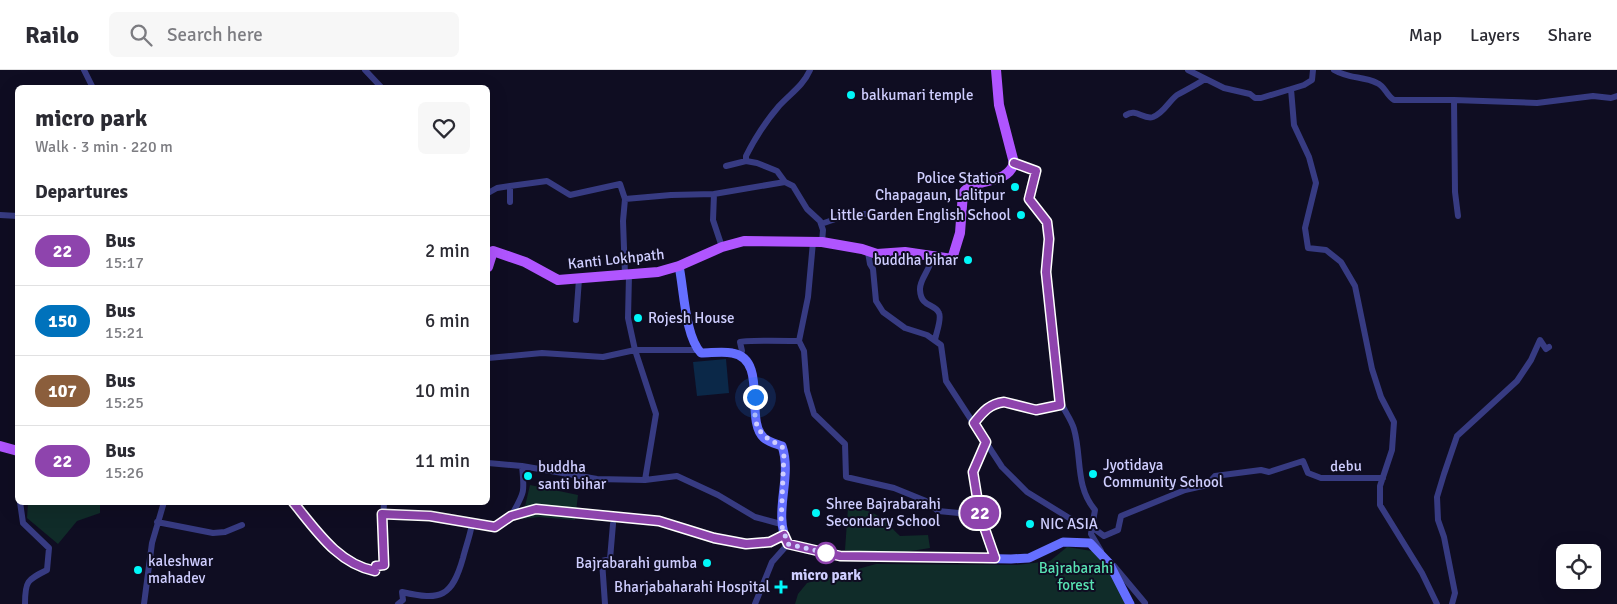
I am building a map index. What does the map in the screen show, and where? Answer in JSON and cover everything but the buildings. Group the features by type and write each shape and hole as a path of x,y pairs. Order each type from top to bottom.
{"main road":[{"path":"996,70 999,104 1014,163"},
{"name":"Kanti Lokhpath","path":"490,250 525,262 558,280 658,272 679,266 722,247 744,241 817,242 862,249 877,254 905,252 933,254 949,259 954,257 960,233 961,197 966,189 1006,176 1012,171 1014,163"},
{"path":"0,446 15,450"}],"street":[{"path":"84,70 92,85"},
{"path":"365,70 379,85"},
{"path":"746,161 746,156 764,125 801,86 810,70"},
{"path":"1188,70 1224,88 1261,98 1304,86 1312,80 1313,70"},
{"path":"1334,70 1348,77 1376,82 1382,86 1387,96 1394,100 1537,103 1593,96 1610,98 1617,96"},
{"path":"1126,115 1133,112 1149,118 1177,96 1205,79"},
{"path":"1291,89 1294,125 1309,157 1316,183 1305,228 1308,248 1326,250 1341,262 1355,286 1372,370 1394,422 1392,450 1380,486 1380,505 1422,573 1437,604"},
{"path":"1454,100 1455,192 1458,216"},
{"path":"726,166 746,161 777,171 785,182 793,186 803,204 821,224 823,230 817,242 800,341 804,351 807,391 814,414 845,444 846,476 894,488 926,501 938,511 980,515"},
{"path":"1014,163 1036,171 1029,199 1047,222 1049,239 1046,272 1060,405 1074,429 1078,467 1086,499 1095,510 1091,534 1101,551 1145,603"},
{"path":"490,192 497,188 547,181 570,195 620,184 626,199 623,221 628,318 635,350 656,414 645,480"},
{"path":"626,199 714,194 785,182"},
{"path":"510,186 510,202"},
{"path":"714,194 713,220 722,247"},
{"path":"821,224 850,214 866,214"},
{"path":"0,215 15,216"},
{"path":"868,252 873,269 876,301 883,312 906,328 927,334 935,340 942,350 946,381 1002,467 1026,492 1074,522 1092,527"},
{"path":"933,254 931,266 920,282 920,292 925,304 938,310 940,314 935,340"},
{"path":"679,266 691,334 698,350"},
{"path":"576,320 579,279"},
{"path":"739,355 742,351 740,342 743,340 761,343 800,341"},
{"path":"1452,604 1455,593 1444,537 1438,520 1437,497 1457,436 1517,382 1532,360 1540,340 1546,349 1549,347"},
{"path":"490,358 542,353 603,357 635,350 698,350 701,353 732,353 739,355 748,365 754,378 756,427 764,438 782,446 784,453 781,524 786,540 772,562 755,604"},
{"path":"974,423 990,405 999,402 1036,410 1060,405"},
{"path":"986,442 973,472 980,515 995,558"},
{"name":"debu","path":"1092,527 1104,536 1118,530 1121,516 1185,490 1207,485 1215,476 1261,470 1269,472 1303,461 1308,473 1321,478 1383,478"},
{"path":"490,463 522,466 597,480 645,480 677,476 718,495 755,517 781,524"},
{"path":"511,516 522,500 524,487 522,466"},
{"path":"20,505 23,523 49,548 47,570 30,579 25,586 25,604"},
{"path":"144,604 152,543 163,505"},
{"path":"296,505 329,545 345,559 362,568 375,571 376,566 384,565 382,514 384,505"},
{"path":"382,514 430,516 495,527 511,516 536,509 659,521 714,538 746,544 786,540 840,556 1029,558 1063,542 1090,543 1109,563 1130,604"},
{"path":"157,522 212,533 225,532 242,525"},
{"path":"398,604 403,600 402,592 426,597 442,594 457,580 472,524"},
{"path":"605,604 602,560 610,559 613,524"}],"green space":[{"path":"530,485 578,495 575,520 539,517 522,519"},
{"path":"28,505 100,505 100,513 77,521 58,544 27,518"},
{"path":"848,508 865,510 877,515 900,536 928,535 930,548 886,555 845,550"},
{"name":"Bajrabarahi forest","path":"1067,547 1092,551 1107,566 1133,604 795,604 798,594 807,583 876,564 1017,565 1050,561"}],"water":[{"path":"726,359 729,393 697,396 693,362"}],"bus line":[{"name":"22","path":"296,505 329,545 345,559 362,568 375,571 376,566 384,565 382,514 430,516 463,520 472,524 495,527 511,516 536,509 659,521 714,538 746,544 770,542 784,535 788,544 840,556 995,558 980,515 973,472 986,442 974,423 990,405 999,402 1036,410 1060,405 1046,272 1049,239 1047,222 1029,199 1036,171 1014,163"}],"place":[{"name":"balkumari temple","path":"851,95"},
{"name":"Police Station Chapagaun, Lalitpur","path":"1015,187"},
{"name":"Little Garden English School","path":"1021,215"},
{"name":"buddha bihar","path":"968,260"},
{"name":"Rojesh House","path":"638,318"},
{"name":"Jyotidaya Community School","path":"1093,474"},
{"name":"buddha santi bihar","path":"528,476"},
{"name":"Shree Bajrabarahi Secondary School","path":"816,513"},
{"name":"NIC ASIA","path":"1030,524"},
{"name":"micro park","path":"826,553"},
{"name":"Bajrabarahi gumba","path":"707,563"},
{"name":"kaleshwar mahadev","path":"138,570"},
{"name":"Bharjabaharahi Hospital","path":"781,587"}],"route":[{"path":"755,397 756,427 764,438 782,446 784,453 785,477 781,524 788,544 826,553"}]}
